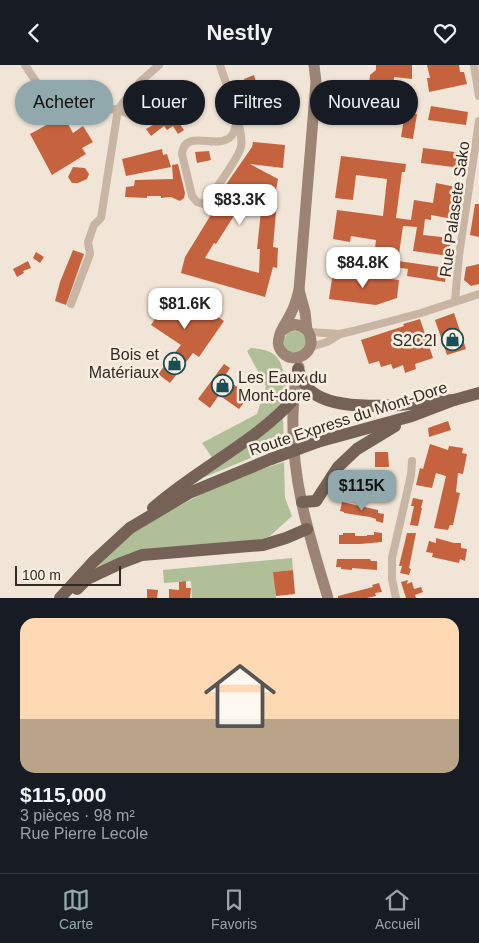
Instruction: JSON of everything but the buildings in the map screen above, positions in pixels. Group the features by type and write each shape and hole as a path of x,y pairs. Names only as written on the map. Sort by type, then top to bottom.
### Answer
{"main road":[{"path":"314,65 316,80"},
{"path":"317,80 321,65"},
{"path":"308,350 296,358 287,356 278,345 278,339 292,311 299,290 312,125"},
{"path":"299,290 311,337 308,350 298,369 295,384 294,464 307,529 328,598"},
{"path":"283,330 292,325 298,325 308,331"},
{"path":"287,356 295,384"},
{"path":"298,369 302,382 313,393 330,400 352,405 373,406 454,400"},
{"name":"Route Express du Mont-Dore","path":"60,598 93,562 130,528 189,493 317,442 412,416 479,393"},
{"path":"130,528 168,495 267,425 294,399"},
{"path":"302,503 316,501 338,467 357,449 412,416"},
{"path":"69,598 87,579 142,555 263,545 307,529"}],"street":[{"path":"25,65 56,112 118,109 123,111"},
{"path":"71,304 90,254 88,242 94,225 101,218 118,109 140,82 159,65"},
{"path":"220,65 225,80"},
{"path":"474,65 479,96"},
{"path":"237,120 241,137 241,148 208,200 203,204 197,202 192,196 182,154 183,149 186,143 192,140 217,143 226,141 233,134 237,120"},
{"name":"Rue Palasete Sako","path":"455,301 459,255 479,121"},
{"path":"308,350 340,334 421,313 479,294"},
{"path":"308,331 340,334"},
{"path":"396,598 392,579 392,558 411,475 412,461"}],"green space":[{"path":"295,331 303,334 306,342 303,350 295,353 287,350 284,342 287,334"},
{"path":"251,348 268,351 278,359 284,376 285,397 281,405 264,422 213,459 202,443 257,414 266,386 247,351"},
{"path":"283,419 284,444 205,477 205,475"},
{"path":"284,462 285,498 292,516 270,536 252,543 202,545 89,571 120,541 164,514 211,489"},
{"path":"292,558 293,570 274,572 276,598 192,598 191,581 164,583 163,570"}],"place":[{"name":"S2C2I","path":"453,340"},
{"name":"Bois et Matériaux","path":"175,363"},
{"name":"Les Eaux du Mont-dore","path":"222,386"}]}
